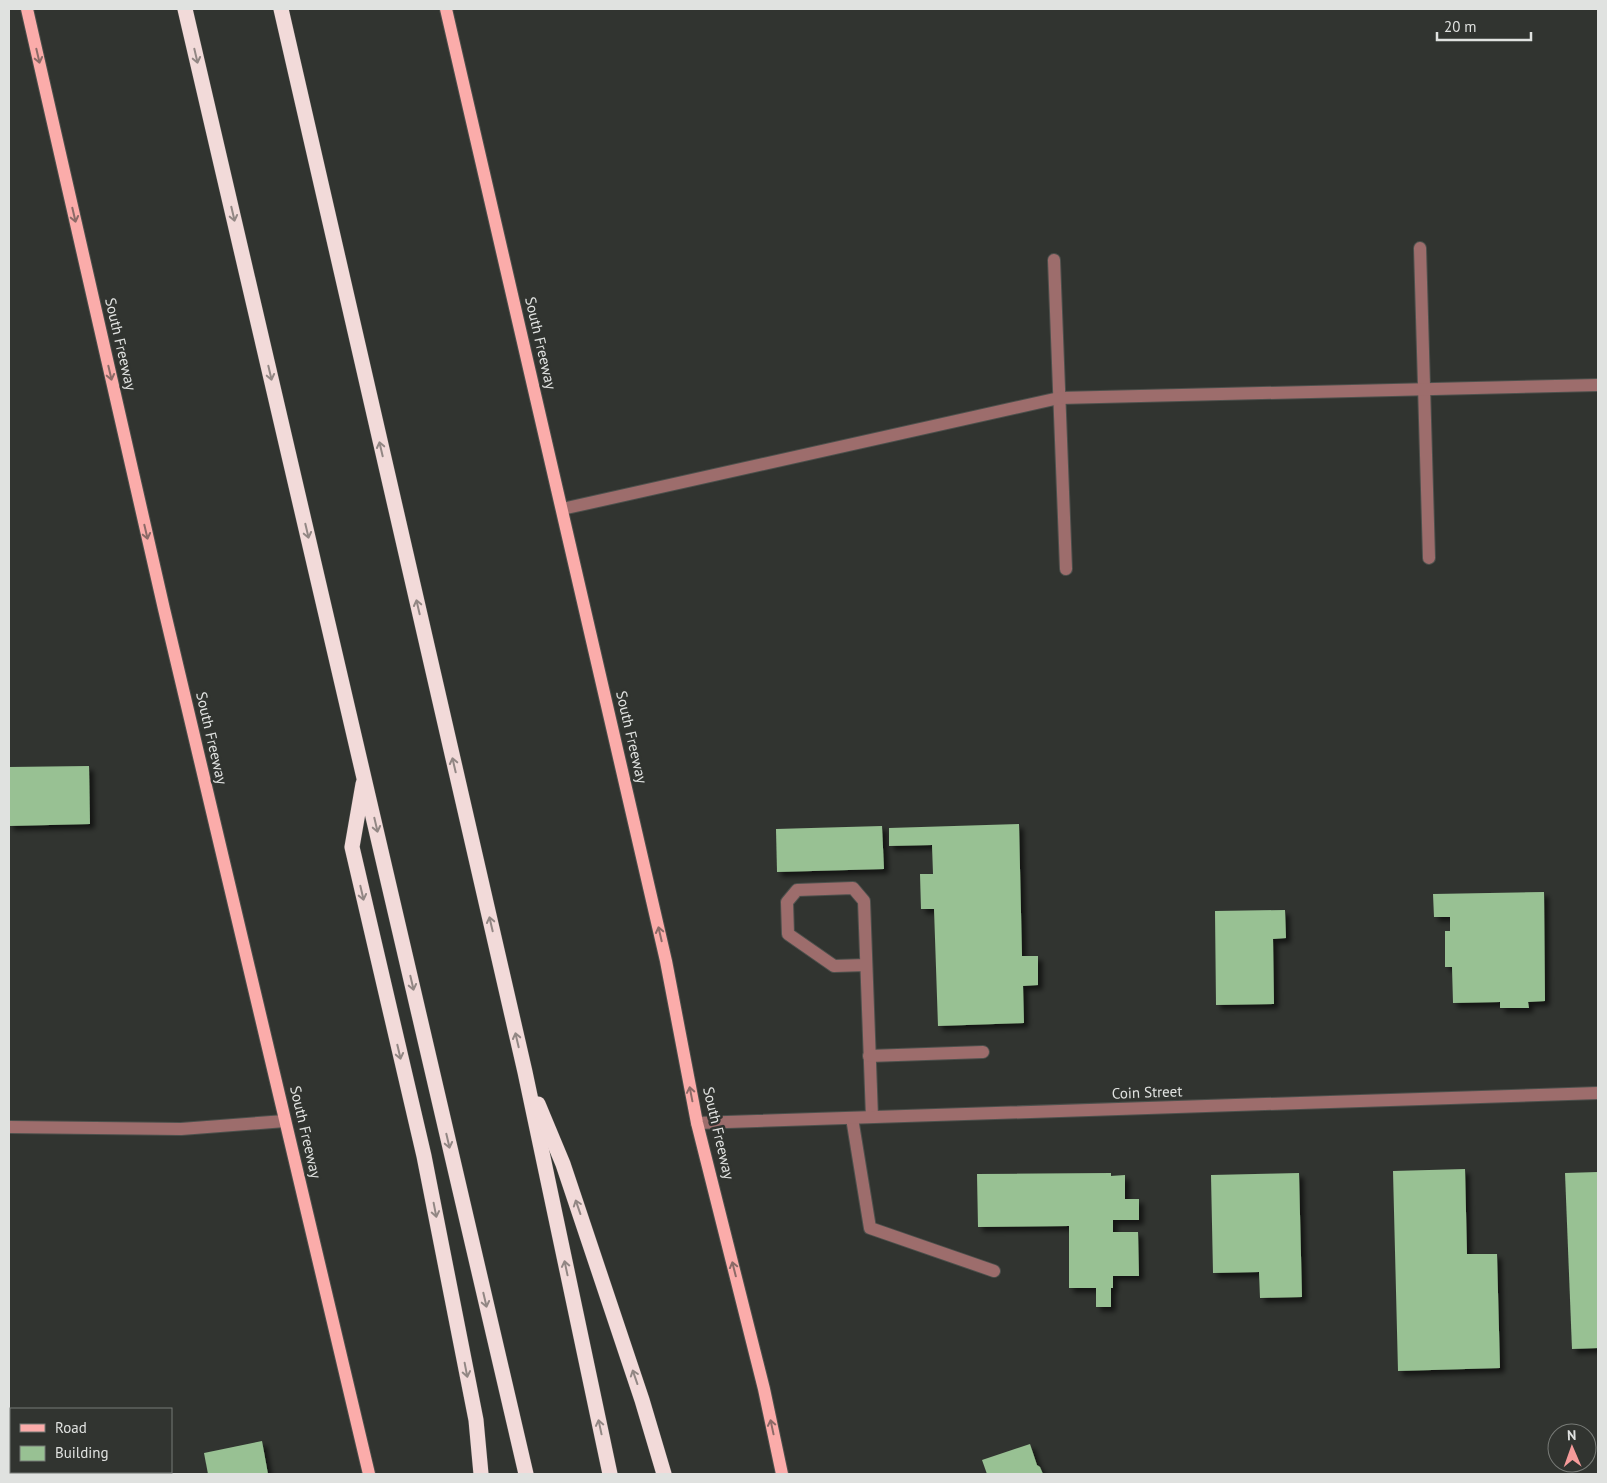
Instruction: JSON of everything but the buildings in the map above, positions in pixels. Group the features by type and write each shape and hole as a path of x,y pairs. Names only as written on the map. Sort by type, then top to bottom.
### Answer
{"highway":[{"path":"185,9 526,1474"},
{"path":"280,9 525,1072 610,1474"},
{"path":"365,777 352,848 424,1156 476,1420 481,1474"},
{"path":"525,1072 563,1164 642,1400 664,1474"}],"main road":[{"name":"South Freeway","path":"27,9 162,600 369,1474"},
{"name":"South Freeway","path":"446,9 666,961 697,1123 764,1388 782,1474"}],"street":[{"path":"1420,248 1429,558"},
{"path":"1054,260 1066,569"},
{"path":"562,509 1058,398 1598,385"},
{"path":"866,965 834,966 788,934 787,902 798,890 853,888 864,900 872,1117"},
{"path":"869,1056 983,1052"},
{"name":"Coin Street","path":"697,1123 1598,1094"},
{"path":"852,1118 870,1228 994,1271"},
{"path":"9,1127 181,1129 285,1121"}]}
